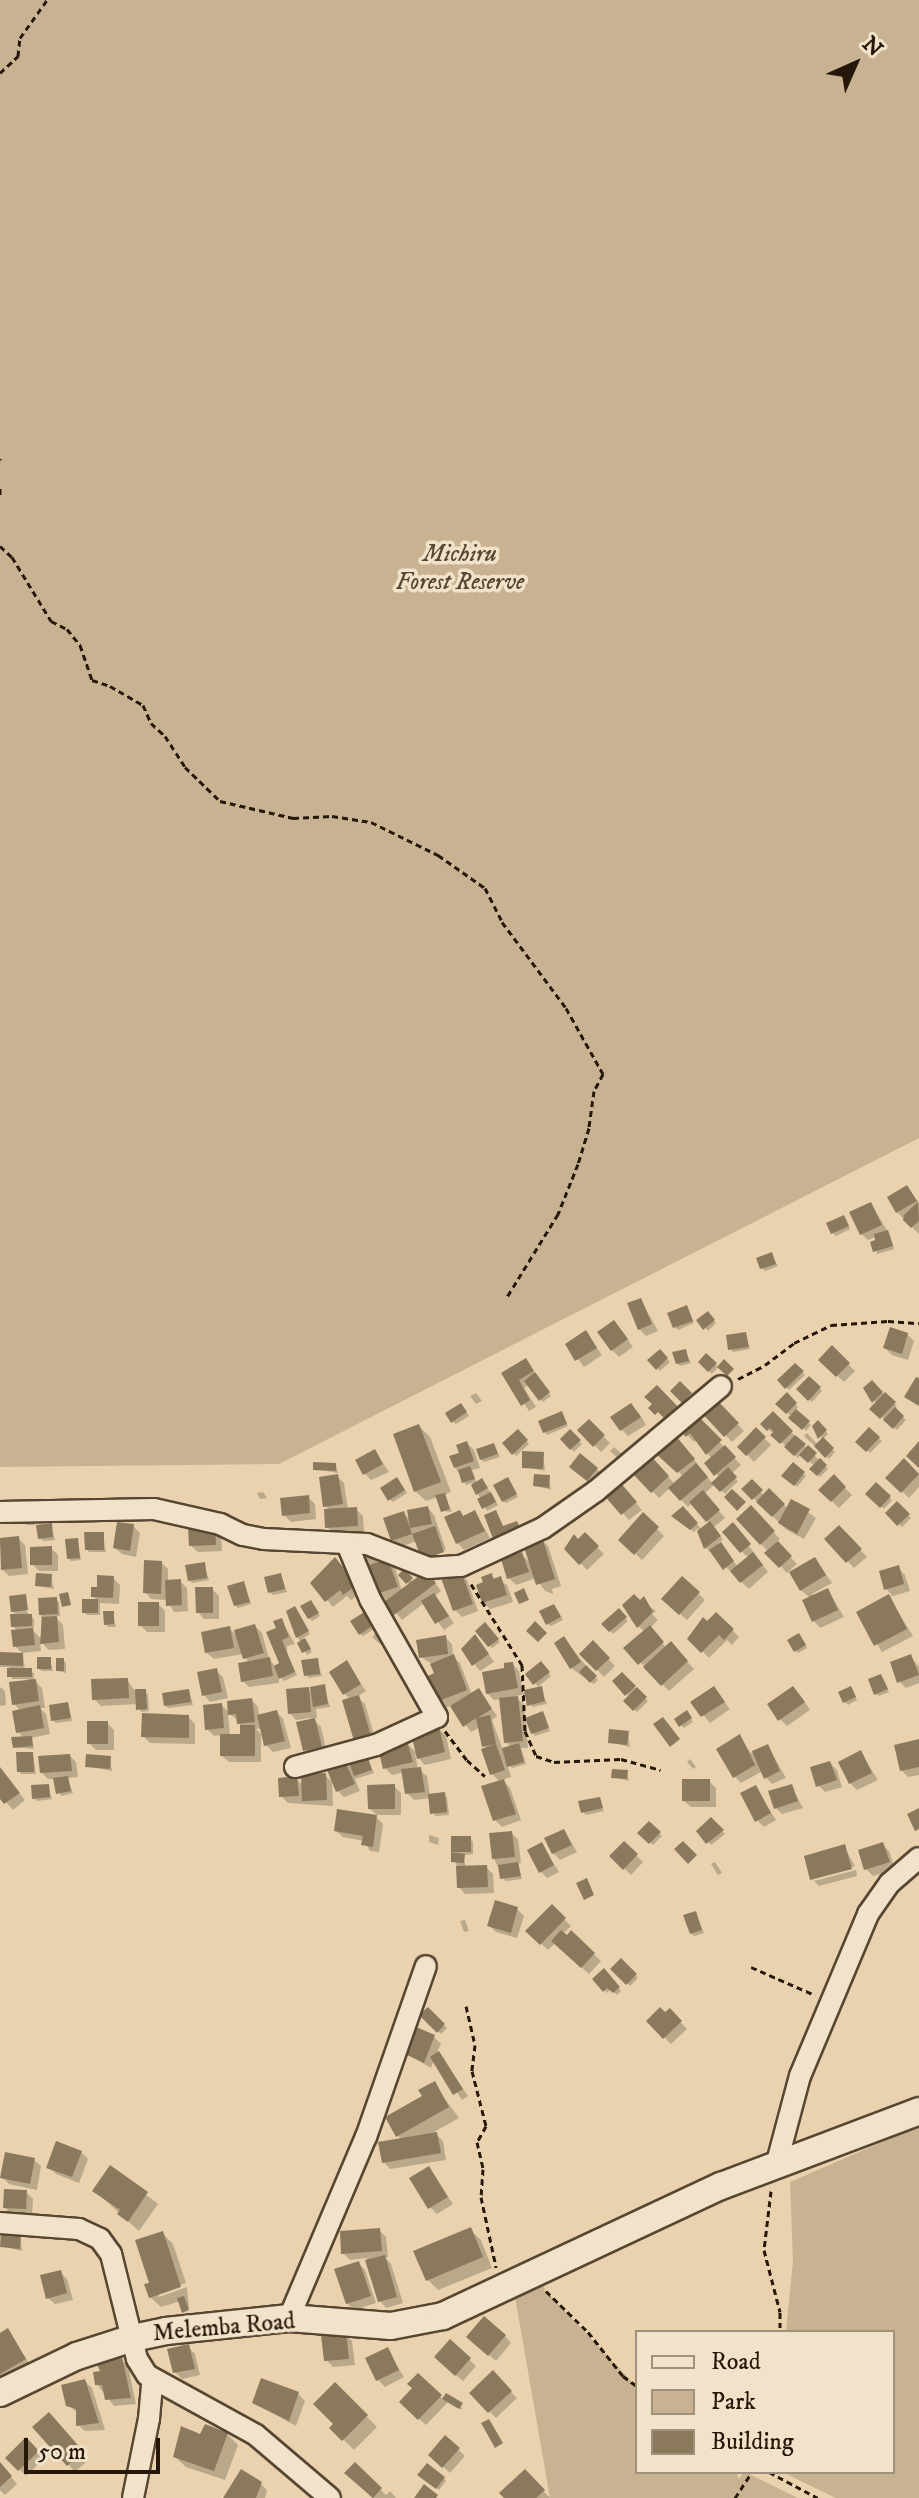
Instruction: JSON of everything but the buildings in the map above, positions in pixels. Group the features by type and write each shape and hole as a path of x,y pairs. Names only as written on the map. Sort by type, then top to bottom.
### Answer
{"street":[{"path":"0,1512 154,1509 220,1524 243,1535 264,1539 374,1546 429,1568 461,1566 543,1528 596,1491 721,1386"},
{"path":"295,1767 366,1748 437,1717 370,1599 347,1544"},
{"path":"776,2166 793,2096 829,2001 880,1895 919,1858"},
{"path":"289,2318 366,2137 426,1966"},
{"name":"Melemba Road","path":"0,2393 77,2356 133,2338 289,2318 371,2326 411,2324 443,2316 668,2210 919,2111"},
{"path":"0,2223 79,2229 100,2239 111,2254 137,2359 152,2381 256,2435 330,2498"},
{"path":"133,2498 149,2419 152,2381"}],"path":[{"path":"0,73 18,56 20,38 47,0"},
{"path":"0,488 0,497"},
{"path":"0,546 12,557 51,621 67,629 80,645 92,680 143,705 151,723 165,736 185,767 220,801 293,818 332,816 371,822 438,855 485,888 502,922 566,1008 603,1074 594,1091 589,1128 578,1164 558,1214 507,1297"},
{"path":"721,1386 831,1325 919,1323"},
{"path":"461,1566 485,1611 522,1665 525,1731 536,1756 554,1762 621,1759 661,1770"},
{"path":"442,1726 464,1756 485,1776"},
{"path":"751,1967 829,2001"},
{"path":"466,2006 475,2045 472,2071 486,2126 477,2142 483,2169 481,2197 501,2291"},
{"path":"776,2166 764,2238 780,2312 780,2330"},
{"path":"539,2273 555,2303 579,2323 618,2370 635,2384"},
{"path":"735,2498 751,2474"},
{"path":"773,2474 818,2498"}],"green space":[{"name":"Michiru Forest Reserve","path":"0,0 919,0 919,1138 279,1464 0,1467"},
{"path":"919,2126 919,2498 836,2498 786,2474 895,2474 895,2330 786,2330 793,2261 790,2182"},
{"path":"539,2273 545,2290 635,2385 635,2474 737,2474 738,2479 743,2474 749,2474 798,2498 550,2498 513,2285"}]}
